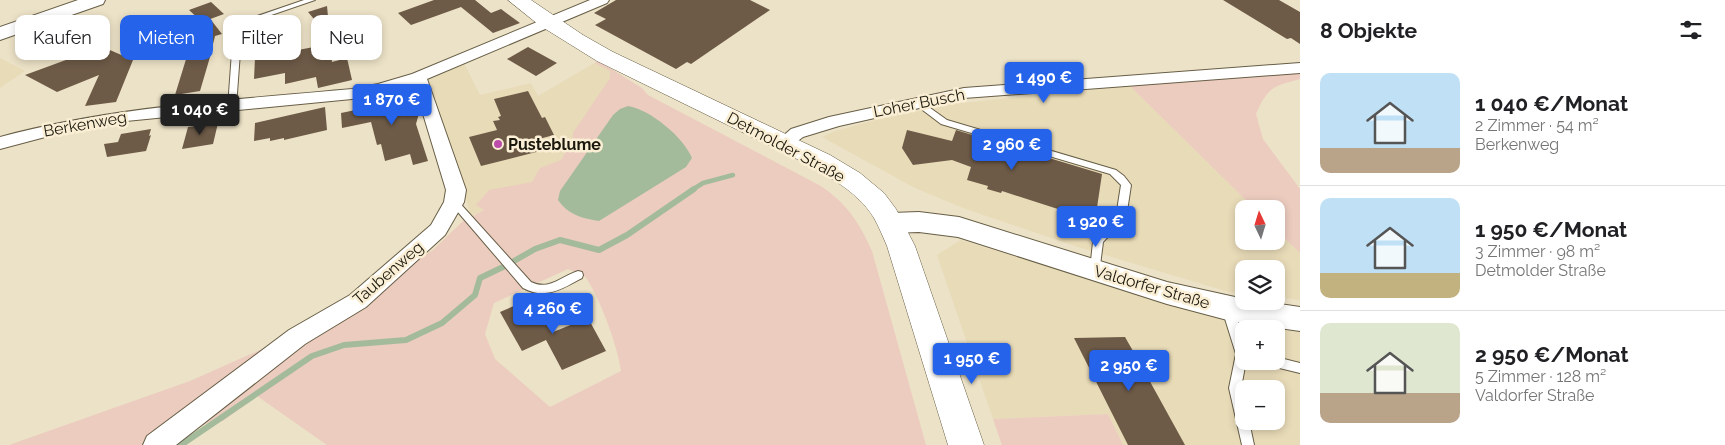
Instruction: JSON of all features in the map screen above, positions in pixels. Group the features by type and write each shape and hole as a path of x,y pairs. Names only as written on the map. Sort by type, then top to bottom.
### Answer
{"main road":[{"name":"Detmolder Straße","path":"518,0 548,24 605,58 784,143 838,171 875,200 890,223 901,246 966,445"}],"street":[{"path":"0,34 96,0"},
{"name":"Berkenweg","path":"0,143 48,130 126,116 232,107 381,89 418,77 602,0"},
{"name":"Loher Busch","path":"784,143 797,133 835,121 964,93 1300,68"},
{"path":"418,77 436,123 456,190 454,202"},
{"name":"Taubenweg","path":"156,445 298,337 358,301 438,230 454,202"},
{"name":"Valdorfer Straße","path":"890,223 919,222 959,227 1167,293 1228,308 1300,319"}],"lane":[{"path":"232,107 238,24 311,0"},
{"path":"919,102 944,122 1113,172 1121,178 1126,185 1121,218 1099,240"},
{"path":"454,202 533,290 544,291 578,275"},
{"path":"1093,226 1098,233 1099,240 1096,270"},
{"path":"1228,308 1235,329"},
{"path":"1285,364 1300,368"},
{"path":"1239,370 1235,388 1248,445"}],"shaded area":[{"path":"0,58 25,71 0,88"},
{"path":"598,61 623,76 543,188 515,194 471,216 447,134 427,83 430,77 464,63 480,95 531,83 538,96"},
{"path":"598,61 642,88 648,95 819,185 837,198 851,213 872,251 926,445 327,445 257,396 223,421 205,424 162,445 9,445 190,381 287,338 433,250 463,221 484,210 476,205 489,190 532,182 540,168 561,160 573,139 573,133 610,78 610,71 595,63","holes":["568,269 586,278 597,298 612,336 621,371 550,407 495,359 485,334 494,303"]},
{"path":"1300,73 1300,79 1272,89 1256,114 1263,139 1300,189 1300,253 1285,239 1285,200 1246,200 1130,86"},
{"path":"1130,86 1246,200 1235,200 1235,250 1285,250 1285,239 1300,253 1300,300 1285,298 1285,260 1235,260 1235,292 1229,292 1078,247 963,208 915,188 822,137 835,131 876,120 952,104"},
{"path":"628,106 646,113 674,133 692,158 686,167 599,221 576,215 566,209 558,200 560,191 613,115 620,109"},
{"path":"961,240 1235,323 1235,370 1285,370 1285,330 1300,332 1300,445 1123,445 1108,414 993,419 937,255"},
{"path":"1108,414 1123,445 1002,445 993,419"}],"building":[{"path":"434,0 475,0 491,13 501,9 520,23 493,33 461,7 411,25 398,13"},
{"path":"616,0 750,0 770,10 691,64 687,62 676,69 595,25 606,19 594,13"},
{"path":"1223,0 1279,0 1300,12 1300,44 1291,38 1287,39"},
{"path":"211,2 224,14 213,18 213,15 194,15 189,10"},
{"path":"327,6 328,15 311,16 308,12"},
{"path":"213,23 222,34 215,36 213,44"},
{"path":"528,47 557,63 536,76 507,59"},
{"path":"311,48 311,60 332,60 332,62 347,60 352,80 318,88 316,77 285,84 285,73 254,79 255,60 301,60 301,49"},
{"path":"110,50 120,54 120,60 133,60 116,102 85,106 99,75 57,92 25,75 66,60 110,60"},
{"path":"186,60 209,60 200,91 175,95"},
{"path":"412,91 415,110 420,110 416,124 428,161 413,165 410,154 385,161 381,144 377,145 371,122 342,128 341,113 375,106 374,97"},
{"path":"528,91 542,118 545,117 554,135 535,140 540,151 481,166 469,137 497,130 493,121 500,120 498,117 501,116 494,99"},
{"path":"325,107 327,130 284,140 284,138 270,141 270,138 254,141 255,123"},
{"path":"218,123 213,144 182,149 188,127"},
{"path":"151,129 146,151 107,157 104,144 118,142 121,134"},
{"path":"907,130 952,141 956,130 1102,174 1095,221 1002,191 1001,193 987,189 988,186 967,180 971,167 952,160 913,165 902,148"},
{"path":"532,298 553,332 588,318 606,351 562,370 546,340 522,351 500,312"},
{"path":"1125,337 1185,445 1128,445 1074,338"}],"waterway":[{"path":"692,190 703,183 733,175"},
{"path":"514,261 535,249 560,240 599,250 627,235 694,189"},
{"path":"181,445 312,356 344,345 406,340 442,323 475,295 480,278 503,267"}],"place":[{"name":"Pusteblume","path":"498,144"}]}
